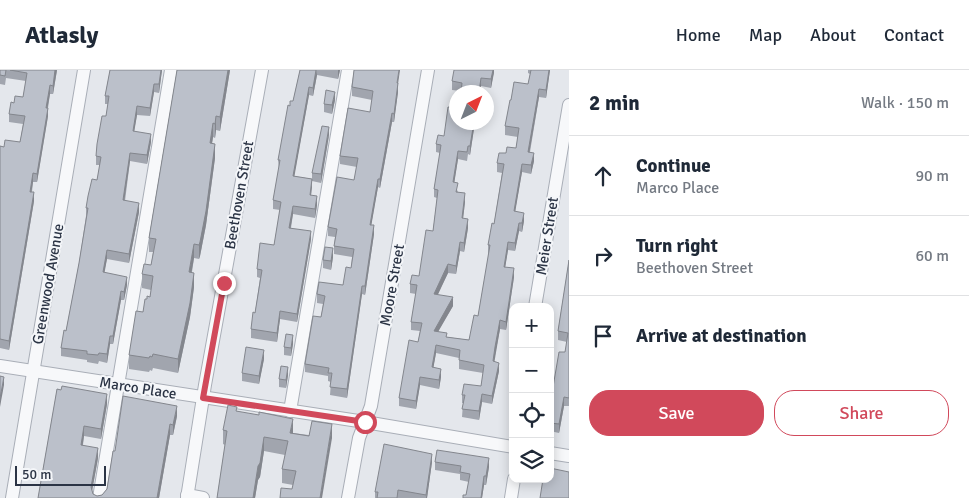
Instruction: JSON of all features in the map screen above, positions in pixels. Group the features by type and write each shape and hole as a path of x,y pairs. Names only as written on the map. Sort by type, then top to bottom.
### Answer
{"street":[{"name":"Greenwood Avenue","path":"12,498 84,70"},
{"path":"99,498 171,70"},
{"name":"Beethoven Street","path":"187,497 262,70"},
{"path":"290,411 348,70"},
{"name":"Moore Street","path":"348,498 359,438 373,396 428,70"},
{"name":"Meier Street","path":"536,303 569,105"},
{"name":"Marco Place","path":"0,366 365,422 509,446"},
{"path":"554,454 569,456"},
{"path":"511,498 513,483"},
{"path":"187,497 203,498"}],"building":[{"path":"0,70 6,70 5,76 0,75"},
{"path":"10,70 55,70 53,86 50,85 46,108 48,108 37,174 33,173 30,192 34,192 9,341 0,339 0,146 4,147 5,140 20,142 25,116 9,114 11,102 14,103 15,96 23,97 27,73"},
{"path":"110,70 161,70 159,84 154,84 150,108 137,106 133,131 151,134 147,155 130,153 123,200 139,203 129,254 107,250 103,272 127,277 124,292 121,291 113,336 110,336 107,354 99,353 98,355 87,354 87,351 61,348 79,263 88,208 86,208 88,196 92,179 97,180 101,157 96,156 97,144 102,116 106,116 109,96 105,96"},
{"path":"177,70 228,70 220,117 216,116 215,124 213,123 210,143 215,144 206,211 199,245 194,244 189,272 194,273 190,303 178,359 153,354 149,358 129,355 136,311 143,312 145,299 147,299 147,296 150,297 153,276 142,274 144,264 151,265 156,239 149,238"},
{"path":"300,70 316,70 313,88 309,87 293,176 312,179 310,195 317,196 315,209 293,206 289,228 311,231 297,314 280,311 277,333 251,329 262,270 257,269 260,243 274,245 281,202 273,200 280,160 278,160 288,105 290,106 290,101 293,101"},
{"path":"354,70 399,70 394,114 392,113 370,225 374,225 365,286 362,286 347,389 330,387 332,373 328,373 329,368 305,364 313,316 321,317 325,296 317,294 319,282 343,285 346,267 351,268 354,249 334,246 337,229 328,227 337,177 354,180 358,158 340,156 348,108 370,112 373,91 352,87"},
{"path":"454,70 493,70 491,79 481,78 480,85 462,85 462,83 452,81"},
{"path":"531,70 549,70 546,90 539,89 528,152 534,153 531,165 522,164 514,211 524,213 522,223 519,223 515,243 508,242 504,267 514,268 506,322 500,320 495,347 493,361 499,363 492,396 482,394 479,411 462,409 465,395 462,395 464,384 481,386 484,365 459,360 460,350 436,345 432,367 441,369 439,380 420,377 416,401 399,398 409,340 418,342 422,323 411,322 417,285 410,284 412,275 419,276 426,230 433,231 438,190 434,189 441,145 436,144 438,135 444,136 448,107 449,130 473,130 467,152 458,151 453,182 458,183 456,192 465,193 462,218 468,219 464,243 460,242 456,266 448,264 434,294 453,297 434,331 447,333 446,337 469,340 474,315 478,316 490,245 488,245 492,223 494,224 504,164 497,163 499,153 506,153 507,147 516,148 519,128 505,126 514,82 528,84"},
{"path":"326,90 335,92 332,105 324,104"},
{"path":"322,126 329,127 321,174 312,173"},
{"path":"325,247 333,248 331,261 323,260"},
{"path":"569,260 569,398 564,397 559,424 554,423 554,381 559,352 565,352 568,333 558,331"},
{"path":"286,334 293,335 291,348 284,347"},
{"path":"246,347 264,350 259,376 242,373"},
{"path":"281,366 288,367 286,380 279,379"},
{"path":"0,376 4,377 0,398"},
{"path":"62,386 107,394 101,429 84,426 81,445 98,448 91,487 93,494 97,496 102,495 107,489 123,396 177,406 173,425 170,424 157,498 38,498 57,389 61,390"},
{"path":"228,405 237,407 236,411 259,415 259,412 293,419 290,433 309,436 312,421 332,424 320,498 280,498 281,488 292,489 296,471 282,469 288,441 264,437 253,498 217,498 227,431 223,430"},
{"path":"384,444 432,454 426,495 398,490 397,498 377,498 378,492 375,492"},
{"path":"437,450 489,458 481,498 463,498 463,495 466,495 470,474 460,472 461,466 435,462"},
{"path":"554,469 569,472 569,498 540,498 542,483 554,483"}],"route":[{"path":"224,283 203,398 365,422"}]}
